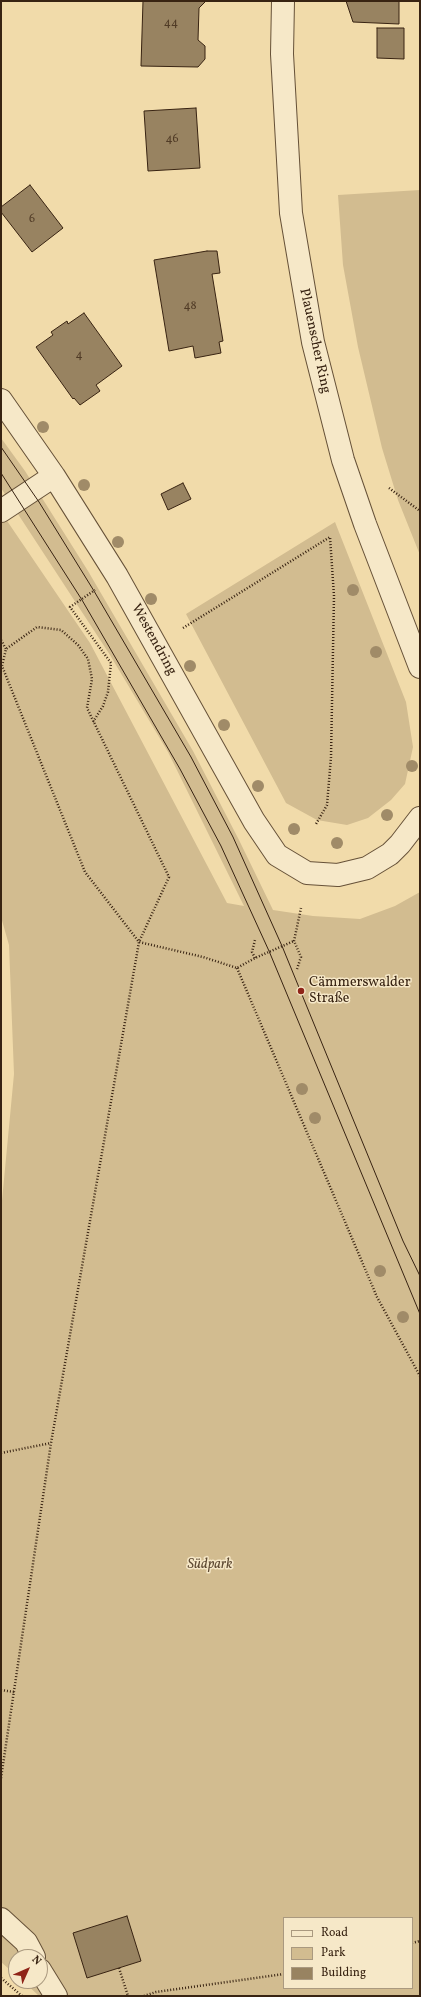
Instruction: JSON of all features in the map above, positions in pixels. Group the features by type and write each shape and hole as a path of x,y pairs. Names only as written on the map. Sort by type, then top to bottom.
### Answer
{"street":[{"name":"Plauenscher Ring","path":"283,1 282,54 291,213 313,342 343,460 365,524 420,667"},
{"name":"Westendring","path":"1,400 54,476 117,576 254,821 277,855 308,873 338,875 367,868 390,854 400,844 420,818"},
{"path":"1,512 54,476"},
{"path":"1,1919 26,1942 30,1949"},
{"path":"48,1983 56,1996"}],"path":[{"path":"389,488 420,511"},
{"path":"183,628 330,537 334,596 331,757 327,805 316,824"},
{"path":"93,722 103,706 108,692 111,663 70,607 117,576"},
{"path":"1,1778 51,1443 139,942 169,877 87,708 92,679 88,659 78,645 62,630 38,627 6,648 2,666 85,872 139,942 203,957 237,968 294,940"},
{"path":"1,640 6,648"},
{"path":"297,969 301,957 294,940 301,908"},
{"path":"255,940 252,952 255,958"},
{"path":"237,968 377,1297 420,1376"},
{"path":"1,1453 51,1443"},
{"path":"1,1690 14,1692"},
{"path":"119,1968 128,1996"},
{"path":"144,1996 156,1992 283,1974"},
{"path":"1,1978 22,1996"}],"green space":[{"path":"420,190 420,555 398,500 382,448 358,347 343,265 338,195"},
{"name":"Südpark","path":"1,438 25,471 88,571 193,751 273,910 313,916 360,919 395,906 420,892 420,1996 39,1996 32,1989 48,1989 48,1949 8,1949 8,1968 1,1962 1,1211 14,1074 9,945 1,917 1,512 90,643 227,903 244,906 168,752 110,655 1,488"},
{"path":"335,522 406,702 413,747 405,784 391,800 368,818 347,825 317,820 286,803 186,614"}],"building":[{"path":"143,1 206,1 199,8 198,40 205,46 205,59 198,67 141,66"},
{"path":"346,1 399,1 399,24 353,22"},
{"path":"377,28 404,28 404,59 377,58"},
{"path":"196,108 200,168 148,171 144,111"},
{"path":"30,185 63,228 32,252 1,212 1,207"},
{"path":"207,251 217,251 220,273 212,274 223,341 219,342 221,353 195,358 193,346 169,351 154,260"},
{"path":"84,313 122,366 96,385 100,391 80,405 74,398 73,399 36,347 53,335 51,332 67,321 68,324"},
{"path":"183,483 191,499 168,510 161,494"},
{"path":"127,1916 141,1961 87,1978 73,1933"}],"tram line":[{"path":"1,447 39,502 94,591 191,757 233,837 282,946 403,1241 420,1276"},
{"path":"1,473 82,600 180,769 221,846 269,951 420,1314"}],"place":[{"name":"Cämmerswalder Straße","path":"301,991"}]}
